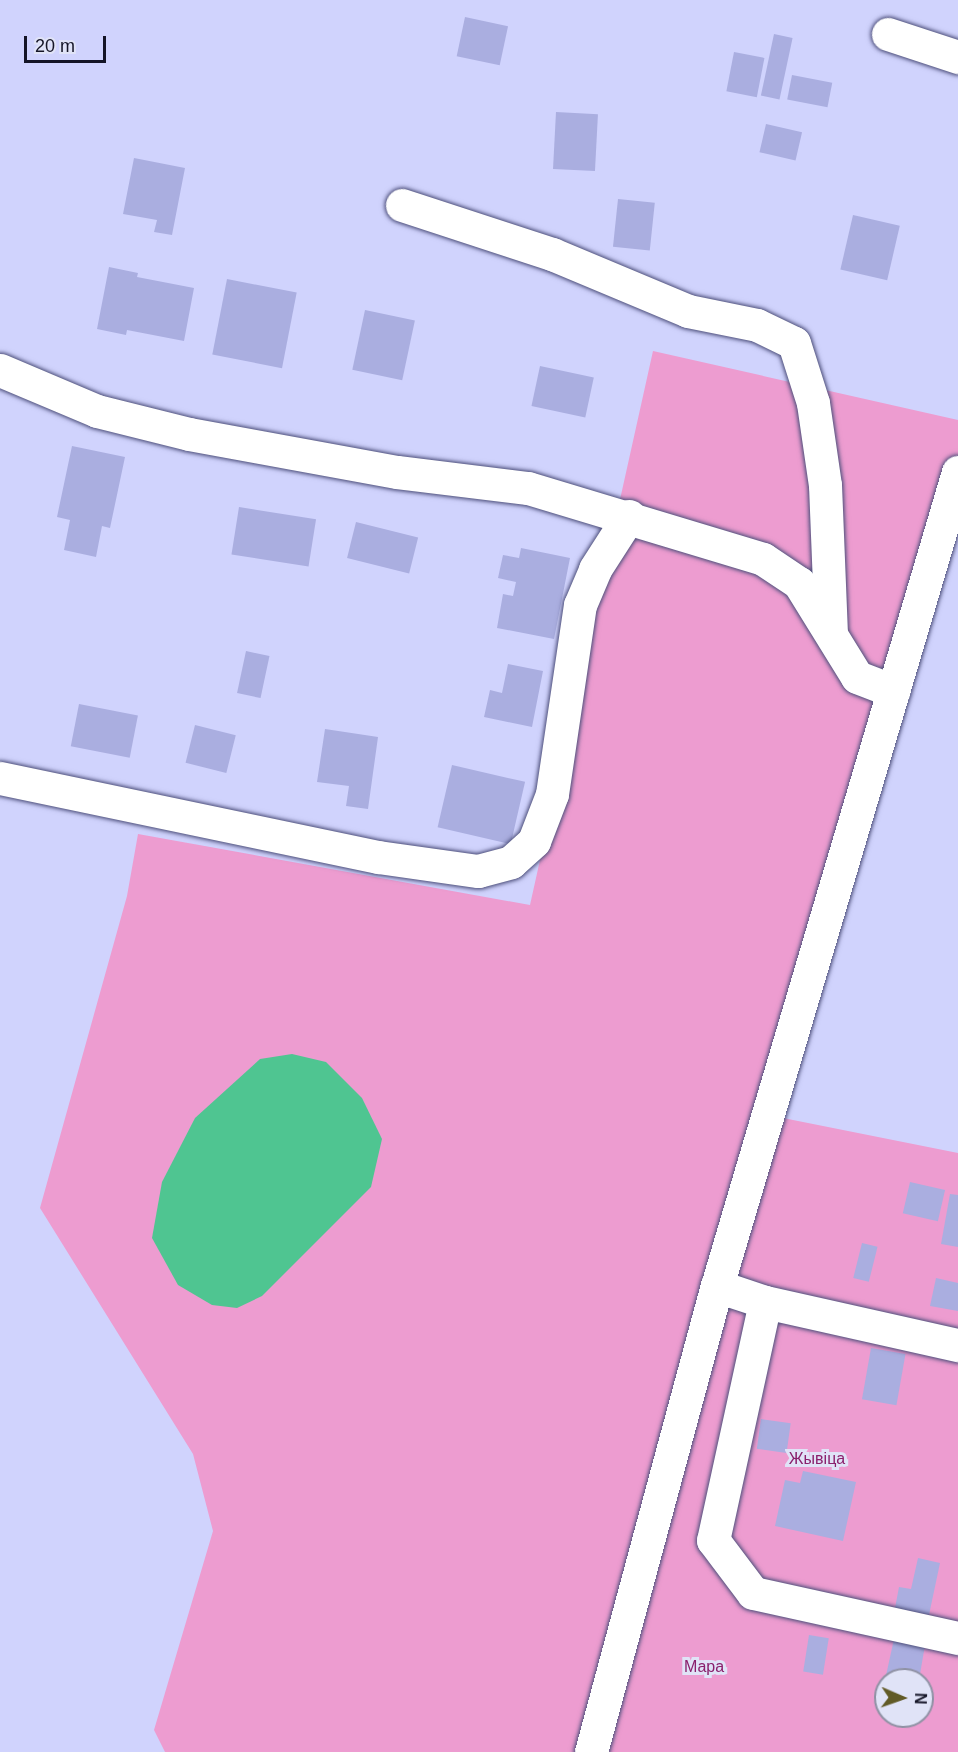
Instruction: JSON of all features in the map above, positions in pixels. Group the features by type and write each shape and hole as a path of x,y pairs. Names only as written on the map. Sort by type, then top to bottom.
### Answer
{"street":[{"path":"888,34 958,57"},
{"path":"402,205 552,254 688,311 758,324 794,343 813,403 825,485 831,637"},
{"path":"0,370 97,411 189,434 397,472 528,488 629,516 763,559 799,583 857,677 893,691"},
{"path":"591,1752 717,1286 958,472"},
{"path":"0,778 378,857 478,871 511,862 534,842 552,794 580,605 595,569 629,516"},
{"path":"717,1286 765,1302 958,1345"},
{"path":"765,1302 713,1540 753,1593 958,1638"}],"green space":[{"path":"653,351 958,420 958,472 768,1115 958,1153 958,1752 165,1752 154,1730 213,1531 193,1454 40,1208 127,896 138,834 530,905"}],"shaded area":[{"path":"292,1054 326,1062 362,1098 382,1139 371,1187 262,1296 237,1308 212,1305 178,1285 152,1238 162,1182 195,1118 260,1059"}],"building":[{"path":"465,17 508,26 500,65 457,56"},
{"path":"774,34 793,38 779,100 761,96"},
{"path":"734,52 764,58 757,97 726,91"},
{"path":"792,75 832,83 827,107 787,100"},
{"path":"556,112 598,114 595,171 553,169"},
{"path":"766,124 802,132 796,161 759,152"},
{"path":"134,158 185,168 172,235 154,232 157,220 123,214"},
{"path":"618,199 655,203 650,251 613,247"},
{"path":"853,215 900,226 887,280 840,270"},
{"path":"109,267 138,273 137,277 194,288 184,341 127,330 126,335 97,329"},
{"path":"227,279 297,293 282,368 212,355"},
{"path":"365,310 415,321 402,380 352,370"},
{"path":"540,366 594,377 585,418 531,406"},
{"path":"72,446 125,457 110,528 102,526 96,557 64,550 70,520 57,517"},
{"path":"239,507 316,519 309,567 231,554"},
{"path":"356,522 418,537 409,573 347,558"},
{"path":"521,548 570,558 554,639 497,628 503,594 513,596 516,582 498,578 503,555 519,558"},
{"path":"246,651 269,656 261,698 237,693"},
{"path":"508,664 543,671 532,727 484,717 490,690 502,693"},
{"path":"79,704 138,715 130,758 71,746"},
{"path":"195,725 236,735 226,773 186,763"},
{"path":"325,729 378,737 368,809 346,806 349,786 317,782"},
{"path":"452,765 525,782 511,844 438,827"},
{"path":"910,1182 945,1190 938,1221 903,1213"},
{"path":"950,1194 958,1195 958,1247 941,1244"},
{"path":"862,1243 878,1247 869,1282 853,1278"},
{"path":"936,1278 958,1283 958,1311 930,1306"},
{"path":"871,1348 905,1354 896,1405 862,1399"},
{"path":"761,1419 791,1423 787,1453 757,1449"},
{"path":"803,1471 856,1482 843,1541 775,1526 785,1480 800,1483"},
{"path":"918,1558 940,1563 929,1615 895,1608 899,1587 911,1589"},
{"path":"809,1635 829,1638 823,1675 803,1672"},
{"path":"894,1639 925,1645 921,1668 888,1668"}],"park label":[{"name":"Жывіца","path":"817,1459"},
{"name":"Мара","path":"704,1667"}]}
